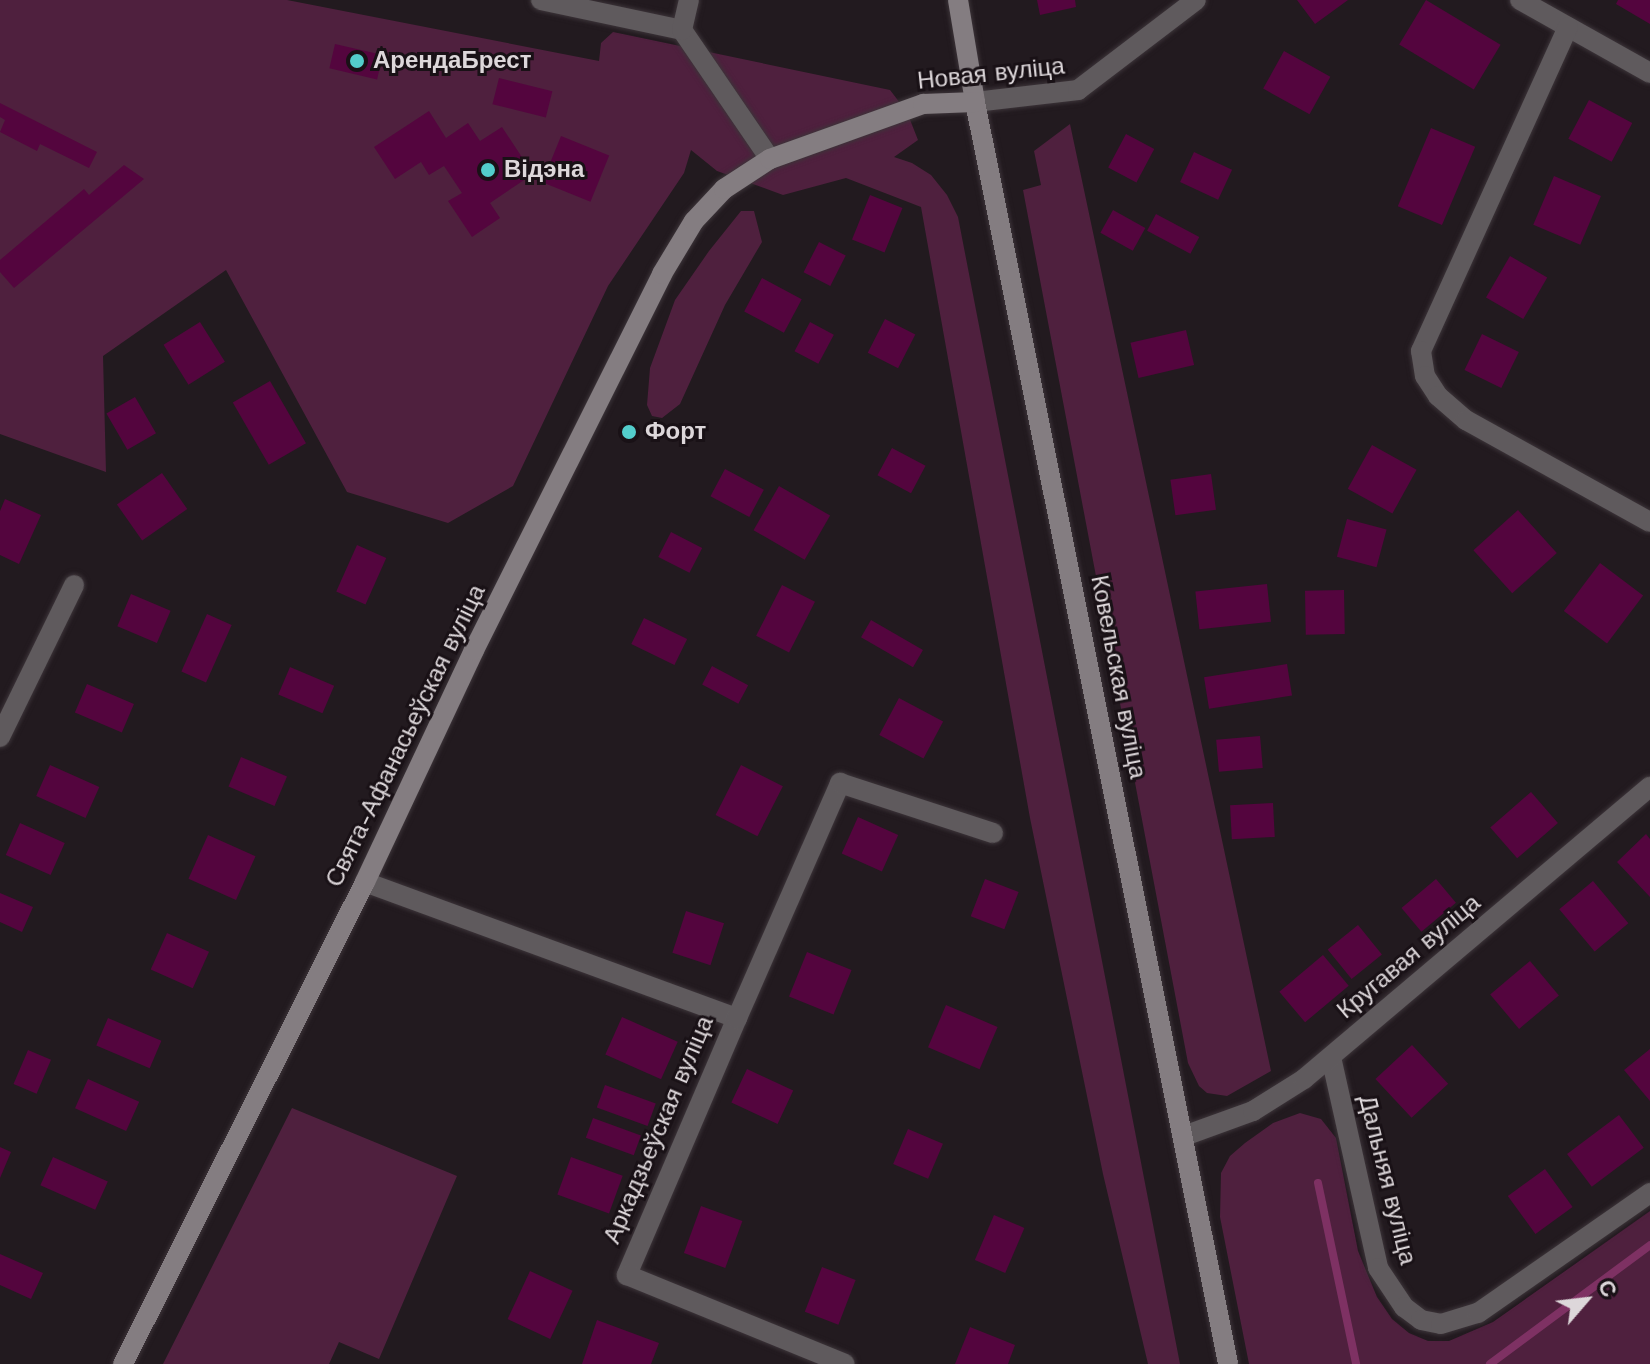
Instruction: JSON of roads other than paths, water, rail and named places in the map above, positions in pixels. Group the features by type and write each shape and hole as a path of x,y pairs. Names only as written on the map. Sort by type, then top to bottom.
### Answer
{"street":[{"path":"541,0 682,30 770,159"},
{"path":"682,30 689,0"},
{"name":"Ковельская вуліца","path":"958,0 975,102 1228,1364"},
{"name":"Новая вуліца","path":"770,159 923,104 975,102 1078,90 1196,0"},
{"path":"1520,0 1650,73"},
{"path":"1568,27 1421,351 1425,376 1438,396 1466,420 1650,522"},
{"name":"Свята-Афанасьеўская вуліца","path":"123,1364 365,882 474,650 662,274 704,210 724,189 770,159"},
{"path":"0,737 74,585"},
{"path":"737,1018 840,783 993,833"},
{"name":"Кругавая вуліца","path":"1184,1136 1253,1111 1331,1057 1650,787"},
{"name":"Аркадзьеўская вуліца","path":"365,882 737,1018 627,1275 845,1364"},
{"name":"Дальняя вуліца","path":"1331,1057 1378,1268 1404,1307 1421,1320 1441,1324 1478,1313 1650,1193"}],"waterway":[{"path":"1318,1183 1356,1364"},
{"path":"1490,1364 1650,1245"}],"place":[{"name":"АрендаБрест","path":"357,61"},
{"name":"Відэна","path":"488,170"},
{"name":"Форт","path":"629,432"}]}
